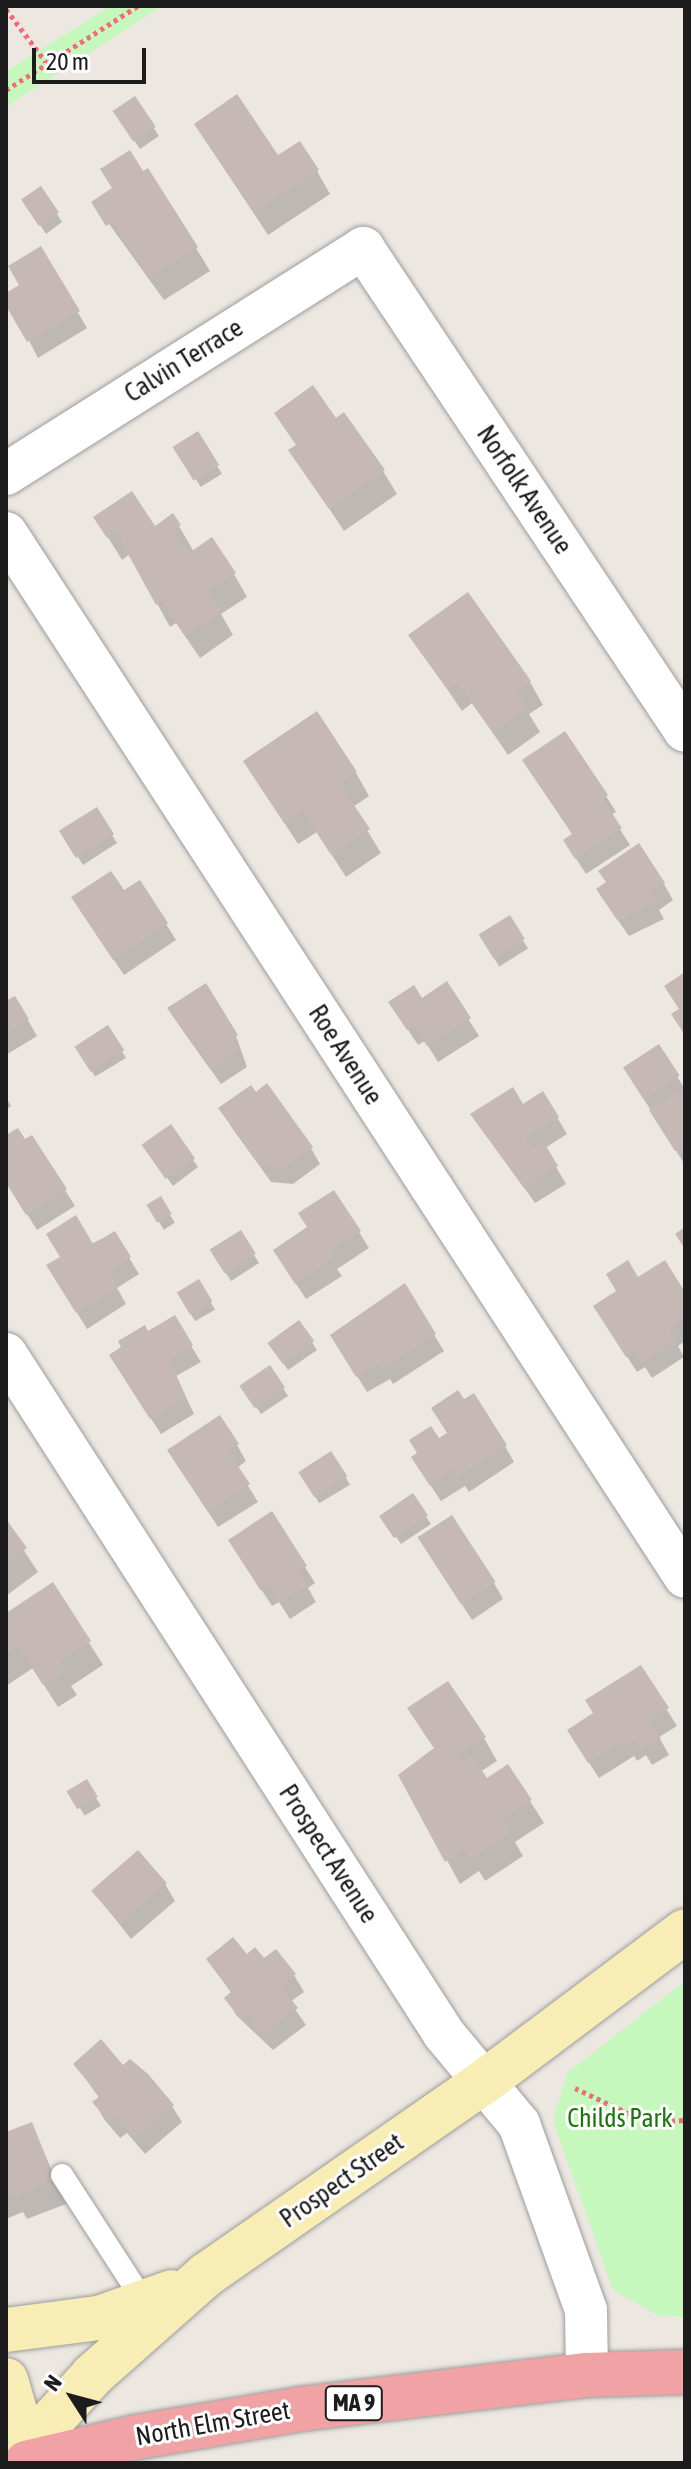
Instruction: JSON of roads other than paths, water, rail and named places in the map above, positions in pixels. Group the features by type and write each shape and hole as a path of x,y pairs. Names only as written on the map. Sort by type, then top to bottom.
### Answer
{"highway":[{"name":"North Elm Street","path":"29,2463 137,2437 301,2409 587,2375 685,2372"}],"main road":[{"name":"Prospect Street","path":"29,2463 54,2418 93,2375 206,2275 484,2082 685,1931"},
{"path":"6,2330 67,2324 146,2305 206,2275"},
{"path":"6,2380 29,2463"}],"street":[{"name":"Calvin Terrace","path":"6,474 363,248"},
{"name":"Norfolk Avenue","path":"363,248 685,731"},
{"name":"Roe Avenue","path":"6,533 685,1577"},
{"name":"Prospect Avenue","path":"6,1354 444,2034 519,2124 586,2310 587,2375"}],"lane":[{"path":"62,2175 146,2305"}],"park label":[{"name":"Childs Park","path":"620,2119"}]}
